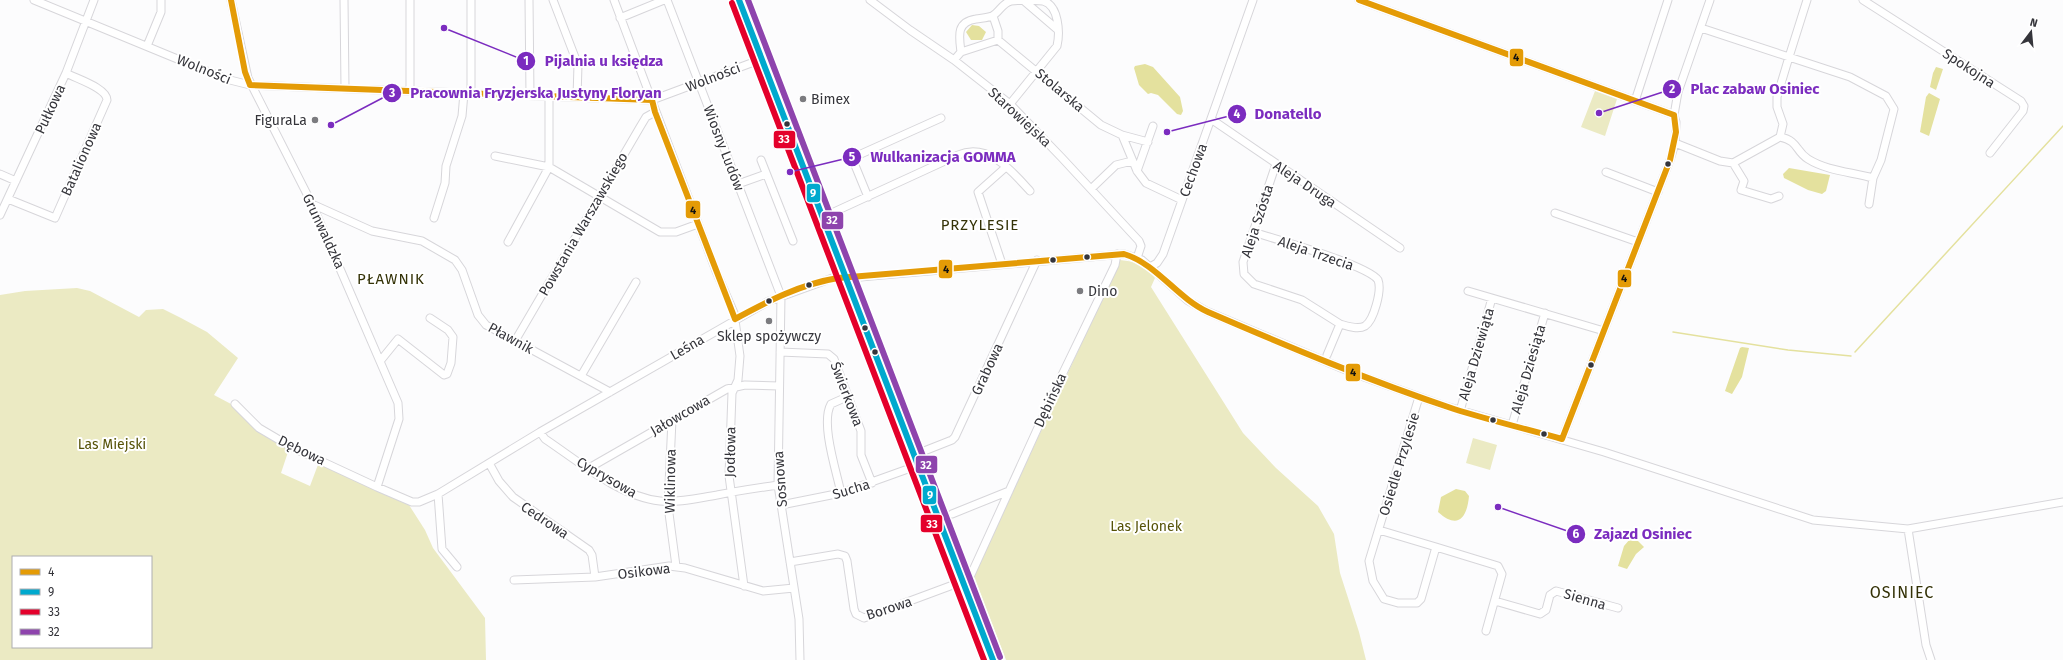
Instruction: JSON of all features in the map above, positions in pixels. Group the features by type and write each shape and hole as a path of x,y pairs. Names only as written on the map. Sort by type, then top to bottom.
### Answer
{"street":[{"name":"Wolności","path":"34,0 226,79 250,85 652,100 762,59"},
{"name":"Pułkowa","path":"0,216 66,73 94,0"},
{"path":"148,46 161,12 161,0"},
{"name":"Grunwaldzka","path":"231,0 245,72 250,85 312,204 381,360 398,403 400,411 399,419 377,487"},
{"path":"344,0 345,88"},
{"path":"410,0 410,90"},
{"path":"434,218 445,183 446,166 468,93 471,0"},
{"path":"529,0 530,95"},
{"path":"553,0 578,65 577,97"},
{"name":"Jodłowa","path":"614,0 652,100 655,112 735,320 740,356 738,380 734,386 729,476 744,586"},
{"path":"620,18 665,0"},
{"name":"Wiosny Ludów","path":"665,0 699,83 781,296"},
{"path":"739,0 919,465 991,658"},
{"name":"Starowiejska","path":"870,0 954,60 1010,104 1138,241 1141,246 1137,258"},
{"path":"961,52 959,34 962,25 972,19 993,16 1007,2 1023,0 1042,1 1048,4 1056,16 1058,30 1057,46 1010,104"},
{"path":"1023,0 1058,30"},
{"name":"Cechowa","path":"1150,267 1157,263 1163,254 1253,0"},
{"path":"1359,0 1674,115"},
{"path":"1635,101 1668,0"},
{"path":"1562,439 1658,192 1675,143 1676,122 1674,115 1680,88 1710,0"},
{"path":"1780,137 1783,124 1777,107 1777,97 1807,0"},
{"name":"Spokojna","path":"1863,0 2021,101 2024,106 2023,111 1990,153"},
{"path":"954,60 961,52 998,40 998,30 993,16"},
{"path":"1701,28 1850,76 1886,96 1894,109 1881,160 1873,178 1869,204"},
{"name":"Stolarska","path":"998,40 1038,71 1101,126 1122,135 1148,142"},
{"name":"Batalionowa","path":"8,199 55,218 107,100 107,96 103,91 66,73"},
{"path":"508,242 549,167 549,96"},
{"name":"Powstania Warszawskiego","path":"515,341 646,117 655,112"},
{"path":"868,197 852,158 941,118"},
{"name":"Aleja Druga","path":"1212,119 1400,248"},
{"path":"1137,171 1153,126"},
{"path":"1122,135 1137,171 1151,187 1182,200"},
{"path":"1675,143 1720,161 1733,163 1780,137 1791,140 1807,158 1820,165 1873,178"},
{"path":"823,217 969,151 984,153 1006,167 1030,191"},
{"path":"495,156 549,167 660,232 676,232 698,224"},
{"path":"761,160 793,241"},
{"path":"1090,188 1116,165 1132,161"},
{"path":"1733,163 1744,181 1741,190 1771,199 1779,196"},
{"name":"Aleja Szósta","path":"1276,164 1242,266 1245,278 1254,284 1306,302 1340,324"},
{"path":"1002,264 1000,252 978,192 1006,167"},
{"path":"1606,172 1658,192"},
{"path":"0,174 16,181"},
{"path":"738,184 766,174"},
{"name":"Pławnik","path":"312,204 372,231 422,241 455,260 462,270 480,320 515,341 610,392"},
{"path":"1555,213 1638,242"},
{"name":"Aleja Trzecia","path":"1253,232 1332,257 1369,272 1377,278 1380,290 1369,322 1361,327 1340,324"},
{"name":"Leśna","path":"412,502 418,502 438,494 540,432 768,301 781,296 838,276 845,277 1117,254 1137,258 1150,267 1187,300 1206,311 1353,373 1419,397 1562,439 1797,516 1833,522 1908,529 2063,502"},
{"name":"Dębińska","path":"963,581 971,576 1009,491 1115,265 1117,254"},
{"name":"Grabowa","path":"914,454 952,440 955,437 1037,260"},
{"path":"581,376 636,282"},
{"path":"1468,291 1604,331"},
{"name":"Sosnowa","path":"781,296 778,485 800,634 800,660"},
{"name":"Aleja Dziewiąta","path":"1460,410 1492,298"},
{"name":"Aleja Dziesiąta","path":"1512,425 1545,313"},
{"path":"381,360 398,339 444,375 447,374 450,370 453,337 448,330 430,318"},
{"path":"1327,355 1340,324"},
{"name":"Świerkowa","path":"780,352 831,355 849,396 861,430 861,455 872,483"},
{"name":"Jałowcowa","path":"589,468 734,386 779,386"},
{"path":"841,494 829,441 828,410 831,404 849,396"},
{"name":"Osiedle Przylesie","path":"1379,530 1436,547 1419,602 1412,604 1382,598 1376,588 1369,565 1379,530 1419,397"},
{"name":"Dębowa","path":"235,404 259,428 293,448 412,502"},
{"name":"Wiklinowa","path":"672,420 668,502 676,566"},
{"name":"Cyprysowa","path":"540,432 545,439 589,468 626,491 643,498 668,502 778,485"},
{"name":"Cedrowa","path":"489,463 499,482 513,497 589,550 592,555 595,577"},
{"name":"Sucha","path":"781,505 841,494 919,465"},
{"path":"952,514 1009,491"},
{"path":"438,494 442,549 457,567"},
{"path":"1908,529 1926,645 1931,660"},
{"path":"1436,547 1498,566 1502,574 1486,631"},
{"name":"Borowa","path":"790,562 838,554 845,556 854,609 856,614 864,618 963,581"},
{"name":"Osikowa","path":"514,580 595,577 676,566 769,592 794,588"},
{"name":"Sienna","path":"1495,601 1540,614 1546,610 1550,595 1556,591 1618,608"}],"green space":[{"path":"1595,91 1617,99 1605,136 1581,127"},
{"name":"Las Jelonek","path":"1120,260 1142,263 1155,278 1151,287 1243,433 1276,468 1318,506 1334,534 1340,573 1359,632 1366,660 1006,660 974,576"},
{"name":"Las Miejski","path":"77,288 90,291 139,317 146,310 163,309 207,332 238,358 214,395 231,404 258,430 289,449 281,473 310,486 319,462 409,505 425,530 433,548 485,618 486,660 0,660 0,295 25,291"},
{"path":"1473,438 1497,445 1490,470 1466,463"}],"shaded area":[{"path":"972,25 979,26 986,32 982,40 971,40 966,32"},
{"path":"1145,64 1153,67 1180,97 1183,111 1181,115 1177,114 1158,95 1151,93 1148,94 1139,85 1134,68 1135,66"},
{"path":"1936,67 1943,69 1936,90 1930,87"},
{"path":"1929,93 1940,99 1929,136 1920,132 1926,97"},
{"path":"1789,168 1830,175 1826,191 1822,194 1808,190 1784,178 1783,174"},
{"path":"1740,348 1749,348 1742,377 1732,394 1725,391"},
{"path":"1456,489 1465,491 1469,496 1464,515 1456,521 1445,517 1438,512 1441,497"},
{"path":"1630,539 1636,539 1644,547 1636,554 1627,569 1618,566 1624,546"}],"waterway":[{"path":"1855,352 2063,126"},
{"path":"1673,332 1788,350 1851,356"}],"transit line":[{"name":"4","path":"231,0 245,72 250,85"},
{"name":"9","path":"739,0 993,660"},
{"name":"32","path":"748,0 1000,657"},
{"name":"4","path":"1359,0 1674,115"},
{"name":"33","path":"732,3 984,660"},
{"name":"4","path":"250,85 652,100"},
{"name":"4","path":"652,100 655,112 735,319"},
{"name":"4","path":"1562,439 1670,160 1676,132 1674,115"},
{"name":"4","path":"735,319 772,300 798,289 811,284 838,278 1124,254 1147,265 1197,306 1269,338 1361,375 1454,409 1562,439"}],"place":[{"name":"Pijalnia u księdza","path":"444,28"},
{"name":"Bimex","path":"803,99"},
{"name":"Plac zabaw Osiniec","path":"1599,113"},
{"name":"FiguraLa","path":"315,120"},
{"name":"Pracownia Fryzjerska Justyny Floryan","path":"331,125"},
{"name":"Donatello","path":"1167,132"},
{"name":"Wulkanizacja GOMMA","path":"790,172"},
{"name":"Dino","path":"1080,291"},
{"name":"Sklep spożywczy","path":"769,321"},
{"name":"Zajazd Osiniec","path":"1498,507"}],"district":[{"name":"PRZYLESIE","path":"980,225"},
{"name":"PŁAWNIK","path":"391,279"},
{"name":"OSINIEC","path":"1902,592"}]}
